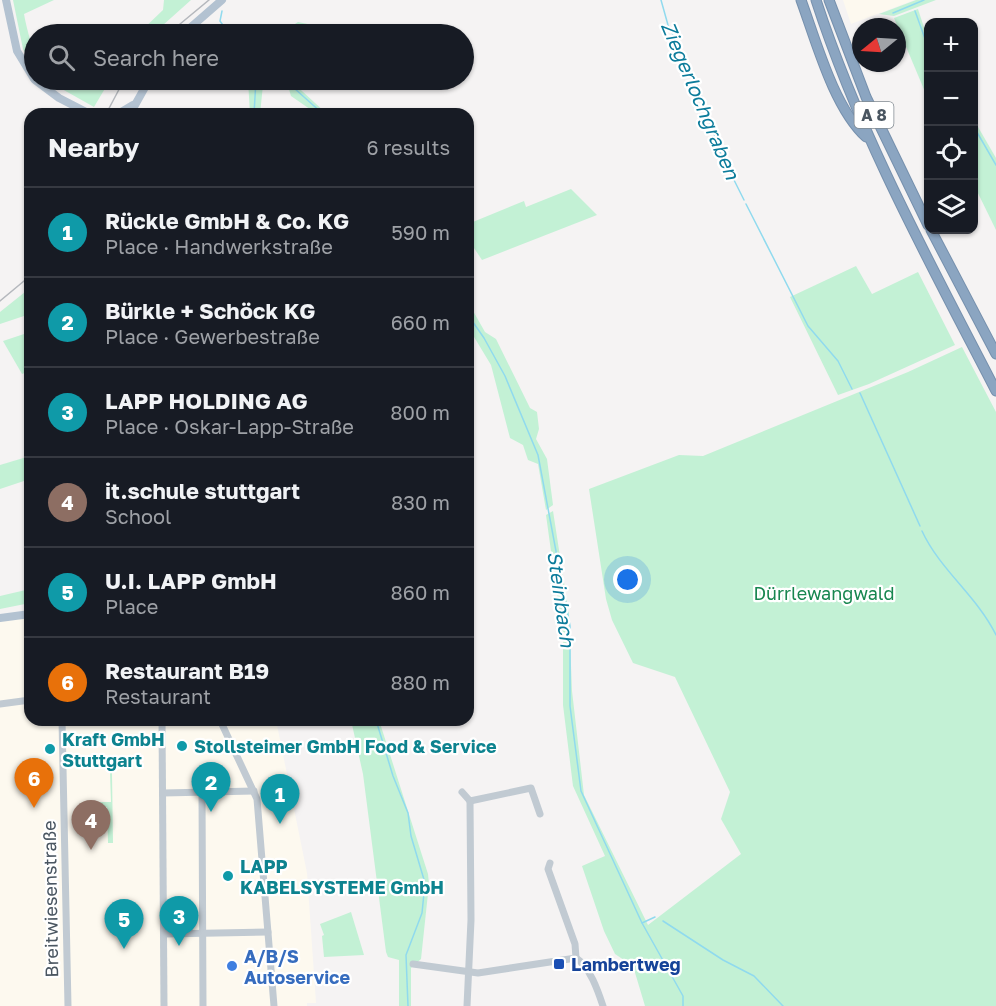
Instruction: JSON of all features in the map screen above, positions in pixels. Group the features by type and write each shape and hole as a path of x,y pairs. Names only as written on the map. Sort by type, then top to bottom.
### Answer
{"highway":[{"name":"A 8","path":"801,0 843,105 854,125 868,138"},
{"name":"A 8","path":"816,0 868,138 904,215 996,391"},
{"name":"A 8","path":"829,0 866,97 924,217"},
{"path":"933,234 996,354"}],"main road":[{"path":"6,0 17,51 24,62"},
{"path":"194,24 222,0"},
{"path":"49,90 78,108"},
{"path":"134,108 143,90"},
{"path":"128,108 136,103"},
{"path":"0,618 24,615"}],"street":[{"path":"0,704 24,701"},
{"name":"Breitwiesenstraße","path":"62,726 68,1006"},
{"path":"162,726 164,1006"},
{"path":"223,726 254,791 274,1006"},
{"path":"470,801 531,788 540,814"},
{"path":"163,794 254,791"},
{"path":"462,792 470,801 467,1006"},
{"path":"202,793 203,1006"},
{"path":"550,863 549,873 575,944 576,958"},
{"path":"165,934 268,932"},
{"path":"413,964 469,973 576,958 582,962 597,988 603,1006"}],"shaded area":[{"path":"843,0 914,0 867,18 852,18 851,24"},
{"path":"24,615 24,726 277,726 307,873 316,1003 307,1003 307,1006 0,1006 0,619"}],"green space":[{"path":"13,0 54,0 24,14 26,24 24,24 24,51"},
{"path":"164,0 191,0 164,24 148,24 163,10"},
{"path":"916,0 936,0 894,16 879,14"},
{"path":"918,9 924,28 924,89 906,47 906,18 894,18"},
{"path":"64,90 104,90 94,107"},
{"path":"249,90 262,90 261,108 250,108"},
{"path":"289,90 301,90 320,108 308,108 291,96"},
{"path":"978,127 996,158 996,230 978,193"},
{"path":"571,189 597,215 482,260 474,248 474,222 524,201 526,207"},
{"path":"856,266 872,294 918,272 955,345 869,384 838,395 790,297"},
{"path":"24,293 24,316 0,324 0,312"},
{"path":"474,313 485,332 496,339 530,408 537,412 539,429 536,439 547,459 553,505 546,510 538,464 528,460 523,445 510,438 491,365 474,337"},
{"path":"24,334 24,373 22,374 3,341"},
{"name":"Dürrlewangwald","path":"962,347 996,412 996,1006 645,1006 633,966 615,954 604,931 582,866 605,856 573,786 563,705 563,638 546,515 553,511 569,615 572,691 584,795 648,925 741,854 721,819 730,792 675,677 633,663 612,620 606,599 589,489 679,455 703,456 908,372"},
{"path":"24,458 24,481 0,489 0,465"},
{"path":"24,590 24,604 0,609 0,596"},
{"path":"352,726 381,726 428,874 429,884 421,959 411,968 411,1006 399,1006 399,960 388,957 386,952 363,774"},
{"path":"110,773 112,773 113,843 108,843 107,807 99,807 99,802 111,802"},
{"path":"351,912 364,955 324,957 322,936 324,935 320,924"}],"waterway":[{"name":"Ziegerlochgraben","path":"661,0 668,25 697,83 720,152 744,200"},
{"path":"893,13 924,0"},
{"name":"Steinbach","path":"222,11 220,21 222,24"},
{"path":"915,11 924,36"},
{"path":"254,108 255,90"},
{"name":"Steinbach","path":"296,90 316,108"},
{"path":"978,134 996,165"},
{"name":"Ziegerlochgraben","path":"746,204 808,326 838,361 852,389"},
{"name":"Steinbach","path":"474,324 505,376 538,455 570,626 570,706 581,791 642,923 683,996 683,1006"},
{"name":"Ziegerlochgraben","path":"860,393 920,526"},
{"name":"Ziegerlochgraben","path":"922,531 938,558 979,608 996,635"},
{"path":"378,726 393,776 408,813 411,836 425,883 422,913 406,955 408,1006"},
{"name":"Steinbach","path":"642,923 655,917"},
{"name":"Steinbach","path":"663,921 723,960 754,976 783,1006"}],"tram line":[{"path":"180,24 209,0"},
{"path":"109,108 119,90"},
{"path":"0,301 24,281"}],"place":[{"name":"Stollsteimer GmbH Food & Service","path":"182,746"},
{"name":"Kraft GmbH Stuttgart","path":"50,749"},
{"name":"Restaurant B19","path":"34,808"},
{"name":"Bürkle + Schöck KG","path":"211,812"},
{"name":"Rückle GmbH & Co. KG","path":"280,824"},
{"name":"it.schule stuttgart","path":"91,850"},
{"name":"LAPP KABELSYSTEME GmbH","path":"228,876"},
{"name":"LAPP HOLDING AG","path":"179,946"},
{"name":"U.I. LAPP GmbH","path":"124,949"},
{"name":"Lambertweg","path":"559,964"},
{"name":"A/B/S Autoservice","path":"232,966"}]}
